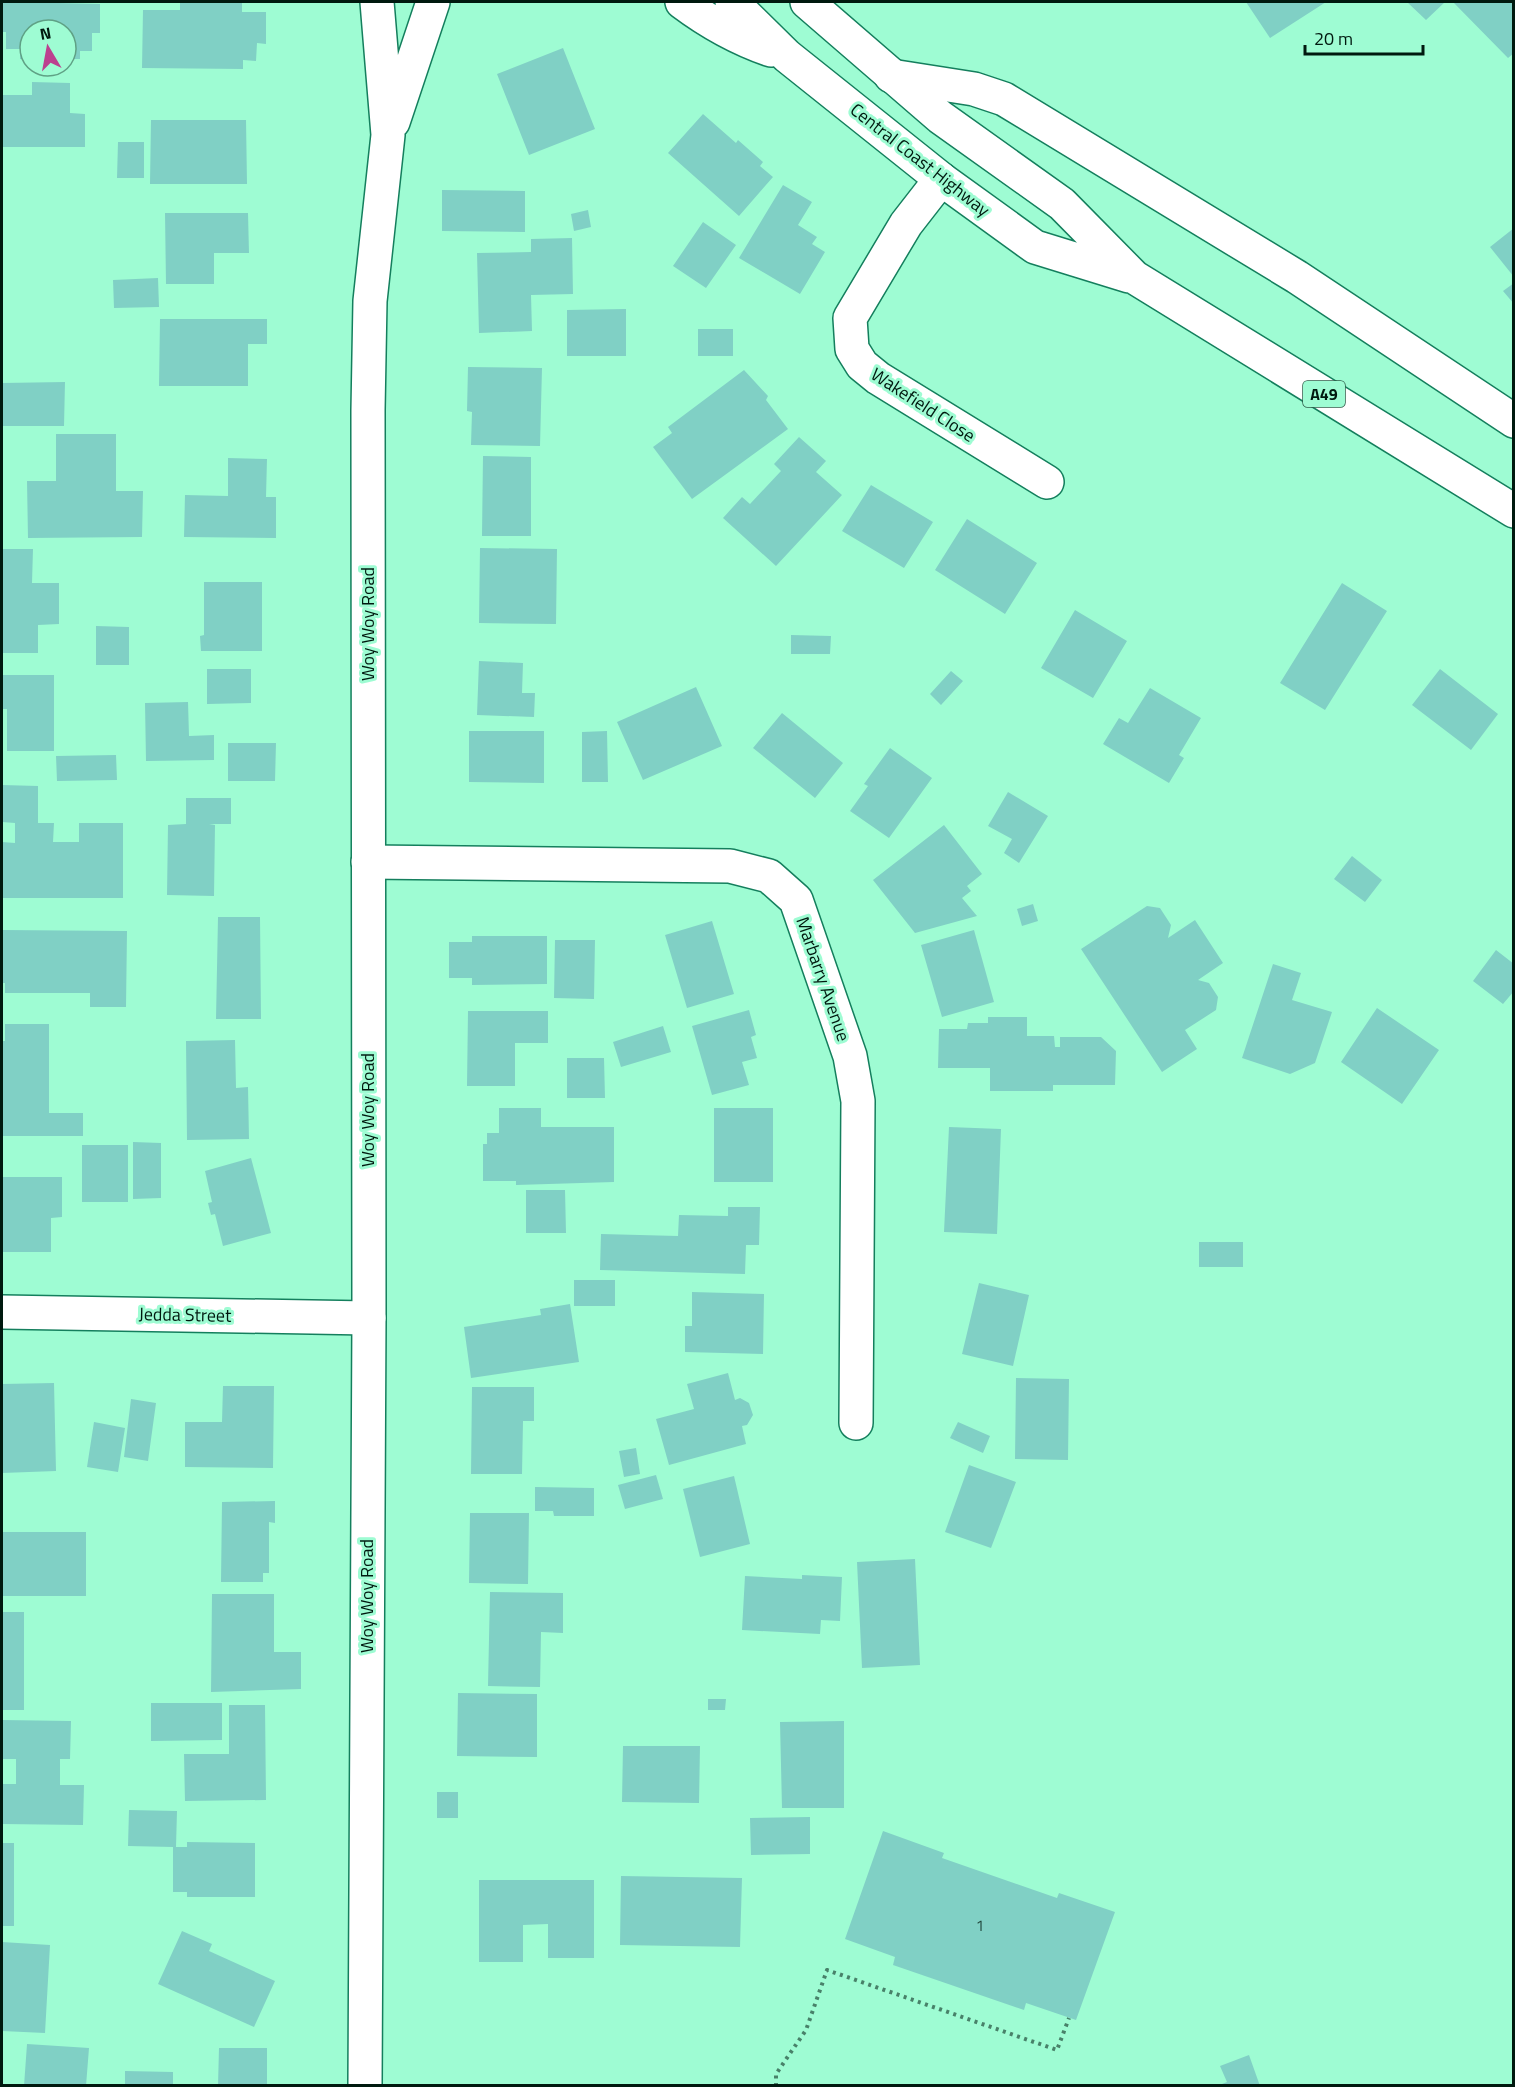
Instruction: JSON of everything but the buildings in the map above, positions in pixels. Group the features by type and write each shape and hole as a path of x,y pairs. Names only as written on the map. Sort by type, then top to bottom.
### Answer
{"main road":[{"name":"Woy Woy Road","path":"365,2085 369,1318 370,302 388,135 377,2"},
{"name":"Woy Woy Road","path":"388,135 433,2"},
{"path":"682,2 702,17 744,40 787,56"},
{"name":"Central Coast Highway","path":"732,2 787,56 941,179 1035,247 1134,277"},
{"name":"Central Coast Highway","path":"807,2 940,117 1062,204 1134,277 1514,511"},
{"path":"891,76 974,89 1004,99 1297,277 1514,421"},
{"name":"Wakefield Close","path":"941,179 906,224 850,318 852,349 862,365 878,378 1047,482"},
{"name":"Marbarry Avenue","path":"368,862 730,866 769,876 796,900 850,1056 858,1101 856,1423"},
{"name":"Jedda Street","path":"2,1312 369,1318"}],"path":[{"path":"776,2085 776,2074 806,2030 827,1970 1057,2050 1069,2018"}]}
